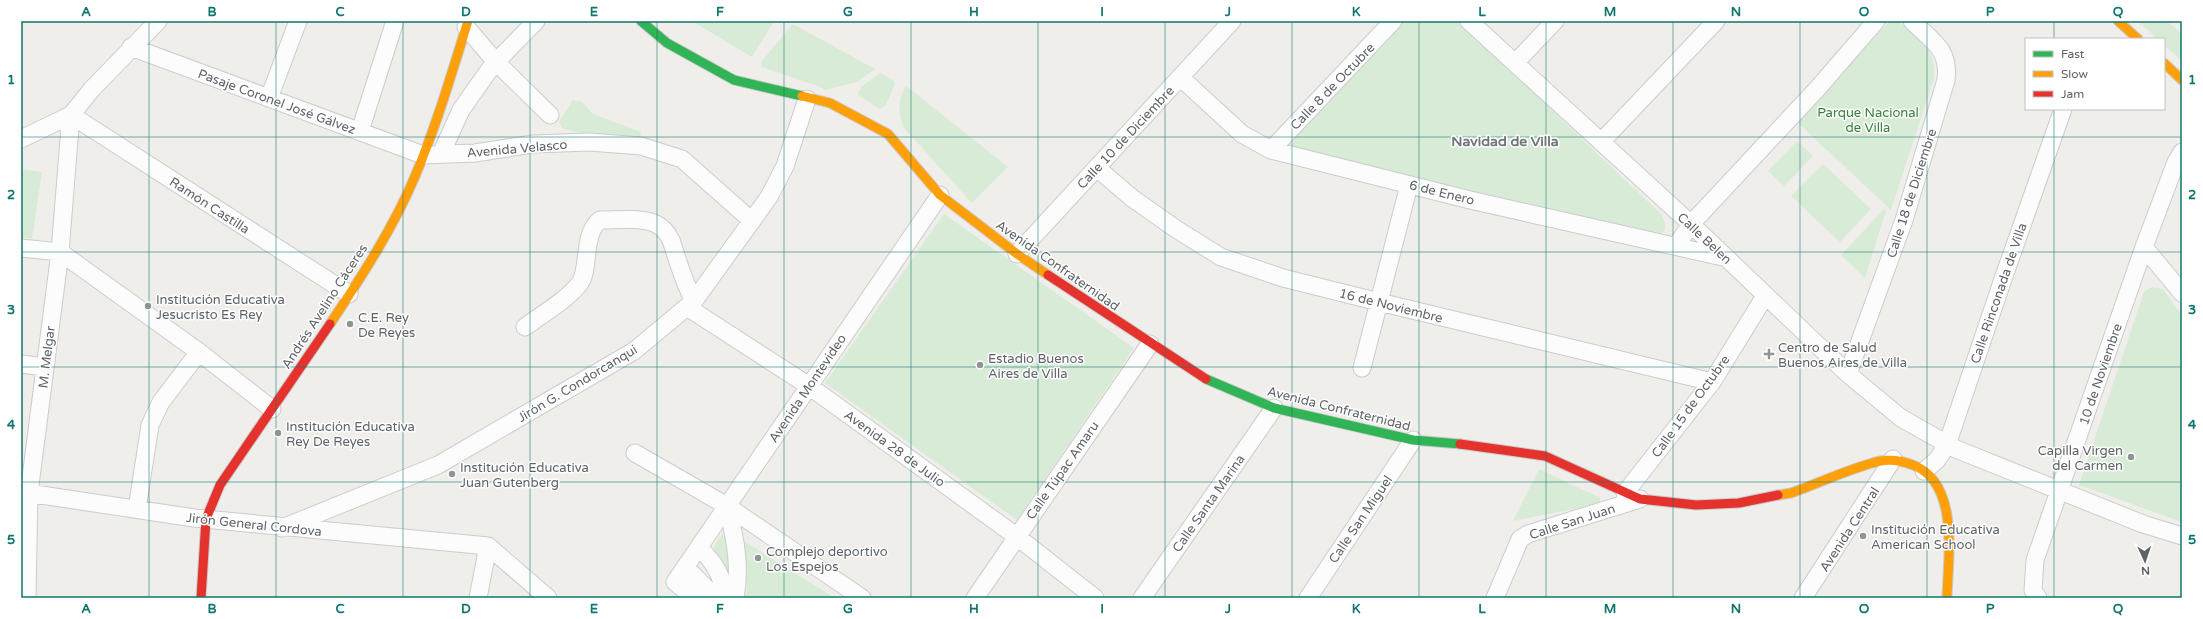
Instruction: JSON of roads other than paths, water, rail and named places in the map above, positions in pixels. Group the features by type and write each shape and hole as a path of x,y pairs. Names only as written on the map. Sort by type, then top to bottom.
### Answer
{"street":[{"path":"21,139 71,115 131,47 158,21"},
{"path":"269,98 298,21"},
{"path":"360,131 396,21"},
{"path":"441,154 461,110 496,62 536,21"},
{"name":"Avenida Confraternidad","path":"641,21 667,42 734,80 807,99 830,103 888,134 940,195 1017,254 1150,344 1207,380 1274,408 1413,440 1479,446 1545,456 1632,496 1696,505 1739,503 1791,493 1863,466 1893,460 1915,464 1924,470 1936,482 1942,493 1945,505 1947,598"},
{"name":"Calle 10 de Diciembre","path":"1017,254 1232,21"},
{"name":"Calle 8 de Octubre","path":"1270,150 1393,21"},
{"name":"Calle Belen","path":"1469,21 1691,224 1848,374 1901,418 1947,445 2143,524 2182,536"},
{"path":"1515,63 1555,21"},
{"path":"1601,142 1716,21"},
{"path":"1676,246 1691,224 1817,89 1876,21"},
{"name":"Calle 18 de Diciembre","path":"1848,374 1904,220 1946,80 1946,58 1942,51 1912,21"},
{"path":"467,24 496,62 550,115"},
{"name":"Andrés Avelino Cáceres","path":"201,598 206,519 220,485 349,294 394,221 424,155 467,24"},
{"name":"Pasaje Coronel José Gálvez","path":"131,47 424,155"},
{"path":"2165,64 2182,80"},
{"name":"6 de Enero","path":"1180,77 1242,134 1270,150 1409,185 1727,258"},
{"name":"Jirón G. Condorcanqui","path":"282,528 438,465 634,351 691,304 769,197 785,166 807,99"},
{"name":"Calle Rinconada de Villa","path":"1924,470 1937,460 1947,445 2003,278 2063,110"},
{"name":"M. Melgar","path":"27,598 25,493 45,367 60,252 71,115"},
{"name":"Ramón Castilla","path":"71,115 349,294"},
{"name":"Avenida Velasco","path":"424,155 475,153 533,144 590,142 641,146 682,159 752,221"},
{"name":"10 de Noviembre","path":"2038,598 2033,590 2035,560 2144,247 2176,162 2182,152"},
{"name":"16 de Noviembre","path":"1097,168 1132,198 1176,229 1221,257 1284,278 1712,382"},
{"path":"1362,368 1409,185"},
{"name":"Avenida Montevideo","path":"694,598 675,582 940,195"},
{"path":"525,327 581,282 591,232 600,220 641,220 657,224 666,232 691,304"},
{"path":"2144,247 2182,293"},
{"path":"21,248 60,252 199,352 272,409"},
{"name":"Calle 15 de Octubre","path":"1632,496 1712,382 1765,296"},
{"name":"Avenida 28 de Julio","path":"691,304 808,386 1016,536 1095,598"},
{"name":"Calle Túpac Amaru","path":"975,598 1016,536 1150,344"},
{"path":"137,509 150,425 161,402 199,352"},
{"path":"21,364 45,367"},
{"name":"Calle Santa Marina","path":"1142,598 1274,408"},
{"name":"Calle San Miguel","path":"1308,598 1413,440"},
{"path":"636,453 727,506 862,598"},
{"name":"Avenida Central","path":"1803,598 1893,460"},
{"name":"Jirón General Cordova","path":"25,493 206,519 282,528 488,546"},
{"name":"Calle San Juan","path":"1495,598 1520,539 1528,534 1632,496"},
{"path":"727,506 736,538 738,581 735,598"},
{"path":"478,598 488,546"},
{"path":"488,546 548,598"},
{"path":"699,547 715,563 720,573 723,598"},
{"path":"685,568 716,598"}],"place":[{"name":"Institución Educativa Jesucristo Es Rey","path":"148,306"},
{"name":"C.E. Rey De Reyes","path":"350,324"},
{"name":"Centro de Salud Buenos Aires de Villa","path":"1769,354"},
{"name":"Estadio Buenos Aires de Villa","path":"980,365"},
{"name":"Institución Educativa Rey De Reyes","path":"278,433"},
{"name":"Capilla Virgen del Carmen","path":"2131,457"},
{"name":"Institución Educativa Juan Gutenberg","path":"452,474"},
{"name":"Institución Educativa American School","path":"1863,536"},
{"name":"Complejo deportivo Los Espejos","path":"758,558"}],"district":[{"name":"Navidad de Villa","path":"1505,141"}],"park label":[{"name":"Parque Nacional de Villa","path":"1868,120"}]}
